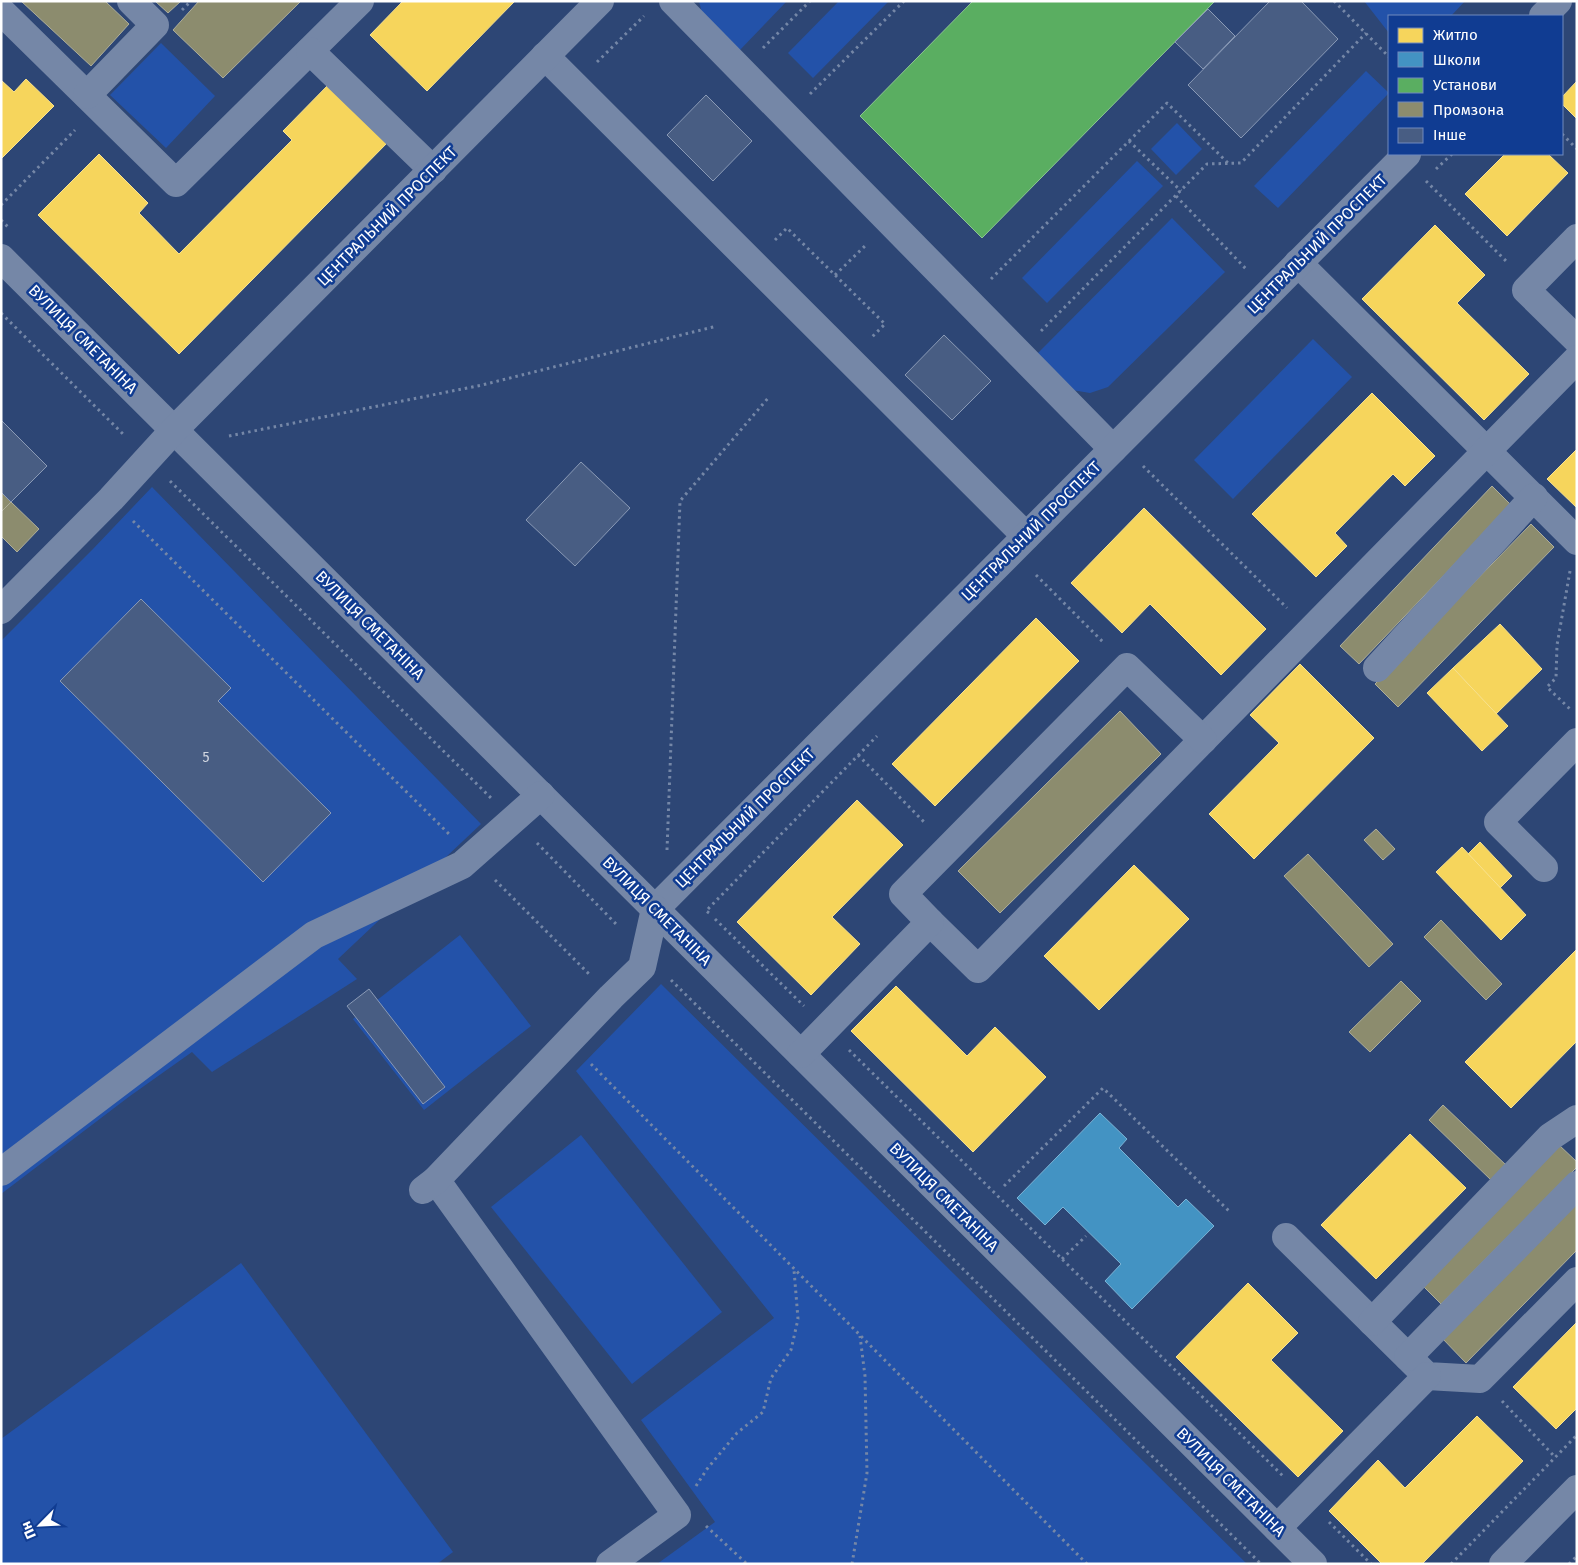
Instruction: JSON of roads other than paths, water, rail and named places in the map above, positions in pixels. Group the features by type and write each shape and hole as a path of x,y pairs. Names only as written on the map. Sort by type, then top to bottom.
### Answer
{"street":[{"path":"92,101 155,25 131,1"},
{"path":"1,11 176,183 360,1"},
{"name":"ЦЕНТРАЛЬНИЙ ПРОСПЕКТ","path":"1,610 111,499 174,430 600,1"},
{"path":"673,1 1113,449"},
{"path":"1545,15 1558,1"},
{"path":"310,51 433,170"},
{"path":"546,56 1026,536"},
{"name":"ЦЕНТРАЛЬНИЙ ПРОСПЕКТ","path":"655,908 1406,155"},
{"path":"1577,238 1526,290 1577,340"},
{"name":"ВУЛИЦЯ СМЕТАНІНА","path":"2,259 1313,1564"},
{"path":"1298,263 1534,497 1574,552"},
{"path":"1203,740 1127,667 903,894 978,969 1488,451 1577,359"},
{"path":"1377,668 1534,497"},
{"path":"1544,868 1498,822 1577,742"},
{"path":"1,1172 314,935 462,865 541,795"},
{"path":"610,1564 677,1515 430,1185 611,996 642,968 655,908"},
{"path":"801,1054 930,922"},
{"path":"1372,1322 1550,1137 1577,1120"},
{"path":"1408,1357 1577,1185"},
{"path":"1286,1237 1427,1376 1480,1379 1577,1281"},
{"path":"1277,1528 1427,1376"},
{"path":"1503,1564 1577,1489"}]}
